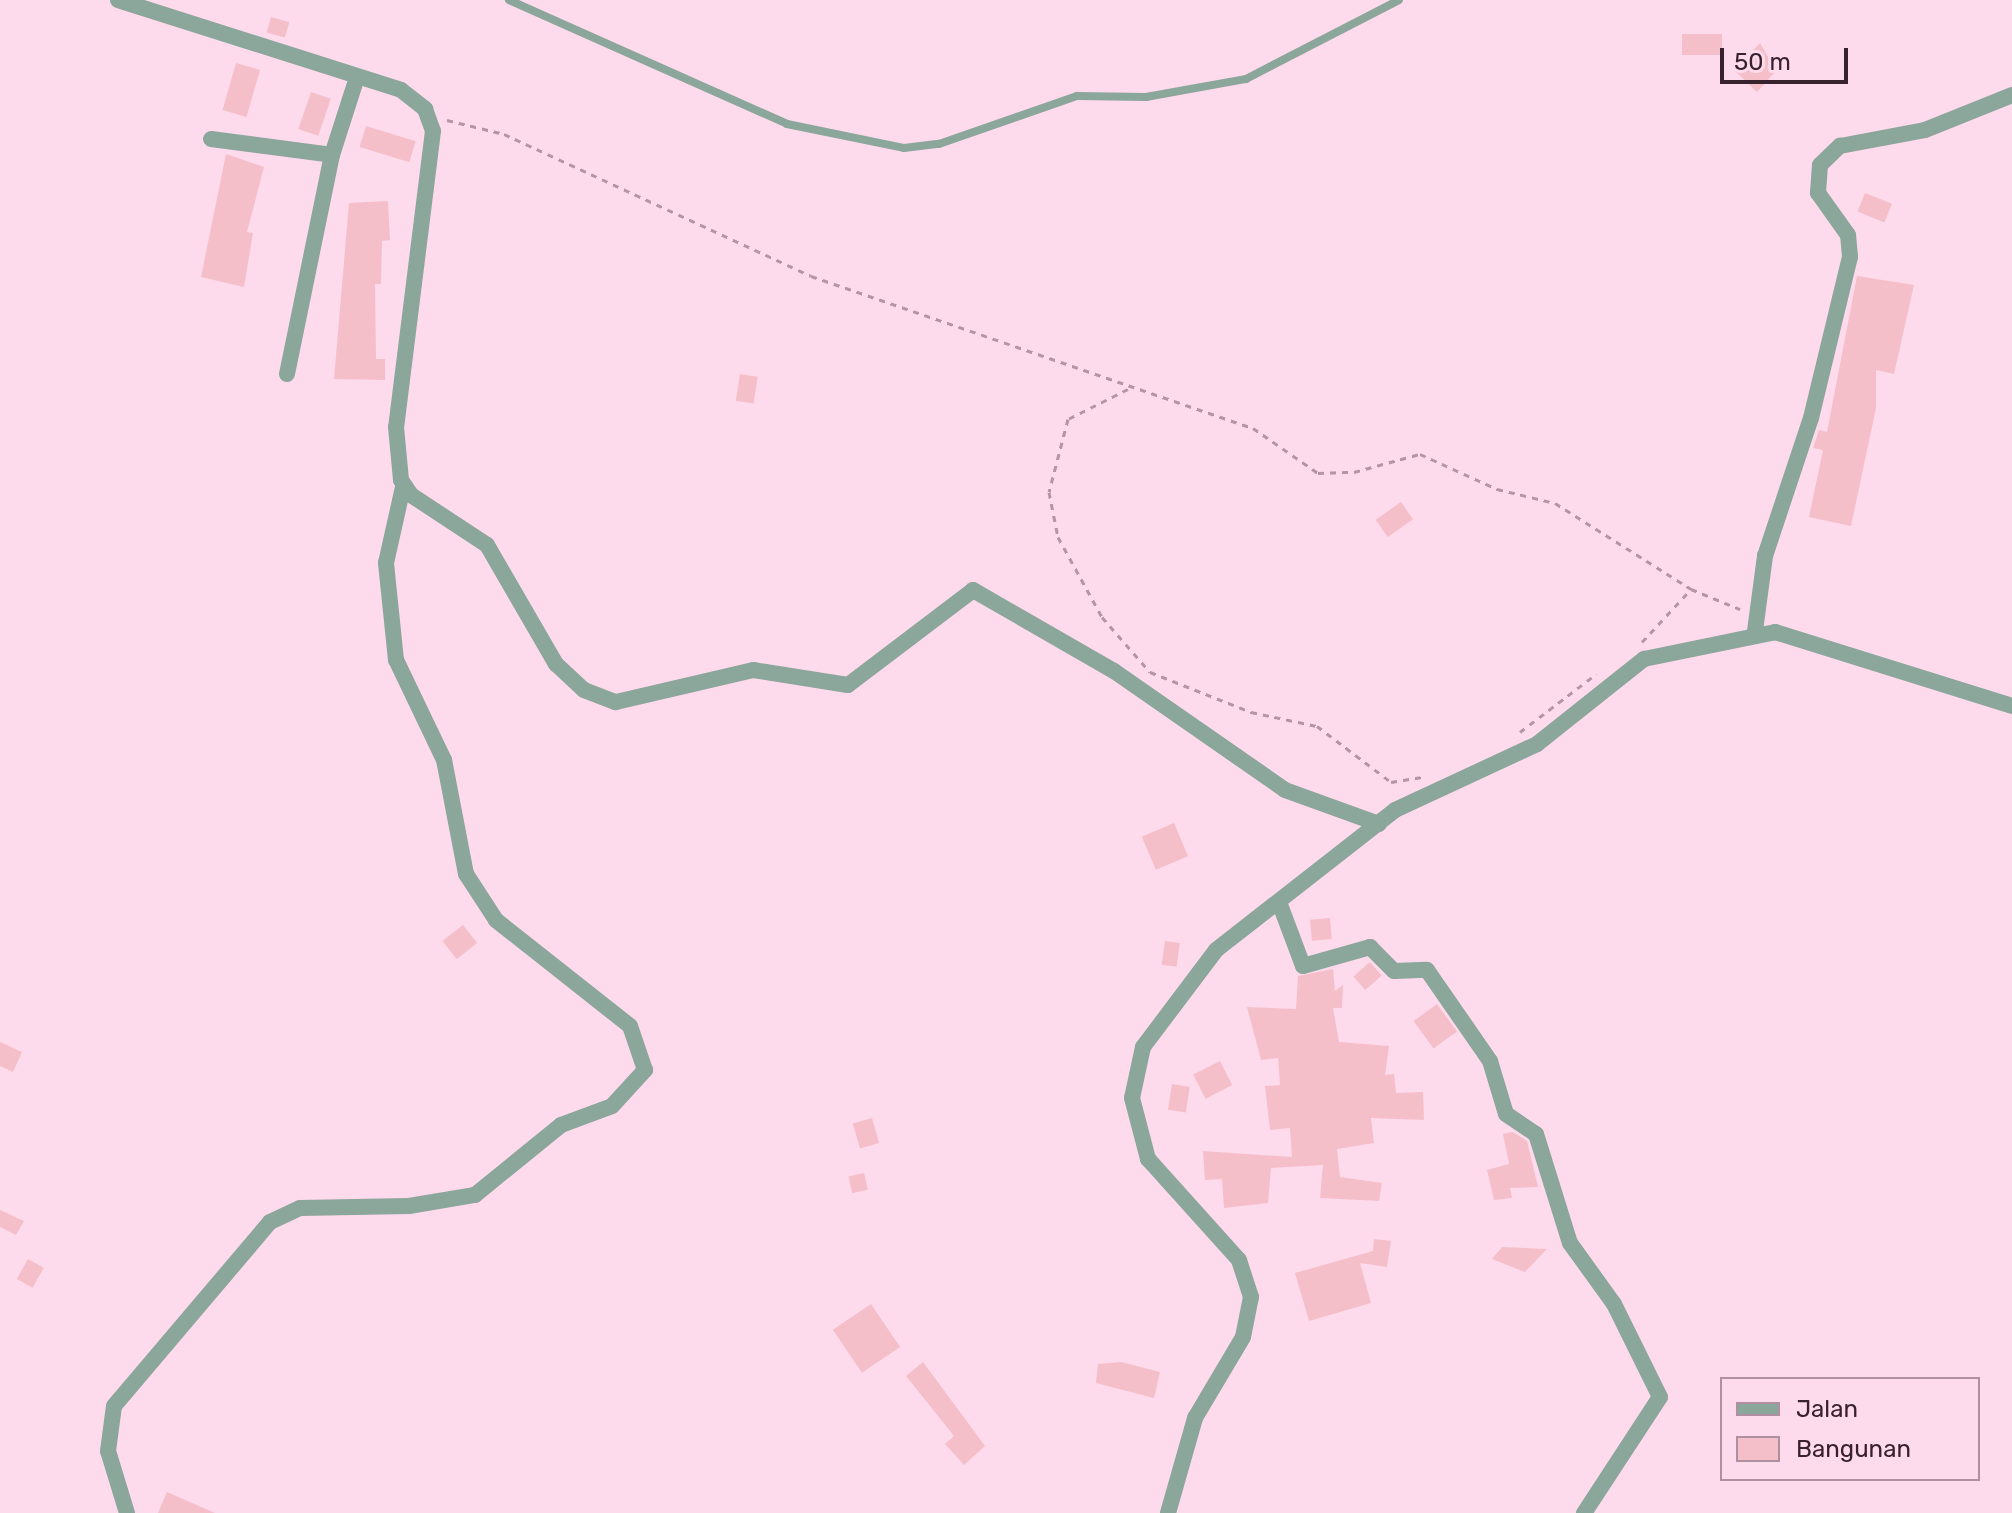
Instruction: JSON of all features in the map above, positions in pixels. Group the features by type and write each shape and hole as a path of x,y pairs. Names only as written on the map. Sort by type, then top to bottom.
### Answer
{"street":[{"path":"118,0 401,90 428,115 433,131 396,427 403,487 386,563 398,673 444,760 466,874 496,920 630,1026 645,1070 612,1106 561,1125 475,1195 409,1206 300,1208 270,1222 118,1398 106,1438 127,1513"},
{"path":"287,374 332,155 357,77"},
{"path":"1754,623 1850,257 1848,235 1818,193 1820,165 1840,146 1925,130 2012,95"},
{"path":"211,139 332,155"},
{"path":"403,487 487,545 556,664 601,699 624,701 739,671 848,685 973,590 1130,681 1285,790 1379,824"},
{"path":"1168,1513 1195,1418 1243,1337 1251,1297 1239,1260 1148,1159 1132,1114 1136,1072 1143,1047 1188,981 1226,941 1395,810 1558,730 1644,659 1754,623 2012,706"},
{"path":"1279,902 1303,966 1370,947 1394,971 1427,970 1490,1061 1506,1114 1536,1134 1570,1243 1614,1304 1660,1397 1584,1513"}],"lane":[{"path":"509,0 787,124 904,148 939,144 1077,96 1146,97 1246,79 1399,0"}],"path":[{"path":"428,115 504,134 811,276 1128,389 1253,428 1318,473 1354,472 1407,455 1438,460 1497,489 1569,509 1691,589 1754,623"},
{"path":"1128,389 1068,419 1049,492 1058,537 1102,617 1150,672 1251,712 1317,726 1391,782 1433,776"},
{"path":"1634,647 1691,589"},
{"path":"1508,742 1602,670"}],"building":[{"path":"271,17 289,22 285,38 267,32"},
{"path":"1682,34 1722,34 1722,55 1682,55"},
{"path":"1760,43 1776,71 1757,92 1734,70"},
{"path":"236,63 260,70 247,117 222,110"},
{"path":"311,92 331,99 318,136 298,129"},
{"path":"366,126 416,141 409,162 360,147"},
{"path":"226,154 264,167 247,232 253,233 244,287 201,277"},
{"path":"1865,193 1892,204 1884,222 1858,212"},
{"path":"388,201 390,240 382,241 381,284 375,284 376,359 385,359 385,380 334,379 349,203"},
{"path":"1857,276 1914,285 1894,374 1876,370 1876,408 1851,526 1809,517 1823,450 1813,448 1819,430 1827,432"},
{"path":"740,374 758,377 754,403 736,401"},
{"path":"1401,502 1413,519 1388,537 1376,520"},
{"path":"1174,823 1188,856 1156,870 1142,837"},
{"path":"1330,918 1332,939 1312,941 1310,920"},
{"path":"463,925 477,943 457,959 443,941"},
{"path":"1165,941 1180,943 1177,967 1162,965"},
{"path":"1370,962 1382,976 1365,990 1353,976"},
{"path":"1333,969 1335,991 1343,985 1342,1008 1333,1008 1339,1042 1389,1046 1385,1075 1394,1074 1396,1093 1423,1092 1424,1120 1371,1118 1374,1143 1337,1149 1340,1177 1382,1183 1379,1201 1320,1198 1323,1165 1271,1168 1268,1203 1224,1208 1222,1179 1205,1180 1203,1151 1292,1157 1290,1128 1270,1130 1265,1086 1280,1085 1278,1058 1261,1060 1247,1007 1296,1009 1298,976"},
{"path":"1437,1004 1457,1032 1434,1049 1414,1021"},
{"path":"0,1042 22,1052 13,1072 0,1066"},
{"path":"1220,1061 1232,1085 1206,1099 1193,1075"},
{"path":"1172,1084 1190,1087 1186,1112 1168,1110"},
{"path":"872,1118 879,1143 860,1149 853,1124"},
{"path":"1513,1132 1527,1141 1538,1187 1510,1188 1512,1198 1494,1200 1487,1170 1509,1164 1503,1134"},
{"path":"864,1173 868,1190 852,1193 848,1177"},
{"path":"0,1210 24,1221 16,1235 0,1227"},
{"path":"1374,1239 1391,1241 1387,1267 1360,1263 1371,1303 1309,1321 1295,1273 1373,1251"},
{"path":"1502,1247 1547,1249 1525,1272 1492,1259"},
{"path":"28,1259 44,1268 33,1288 17,1279"},
{"path":"871,1304 900,1347 862,1373 833,1330"},
{"path":"923,1362 985,1446 964,1465 945,1444 954,1436 906,1376"},
{"path":"1121,1362 1160,1372 1154,1398 1096,1383 1098,1364"},
{"path":"167,1492 215,1513 158,1513"}]}
